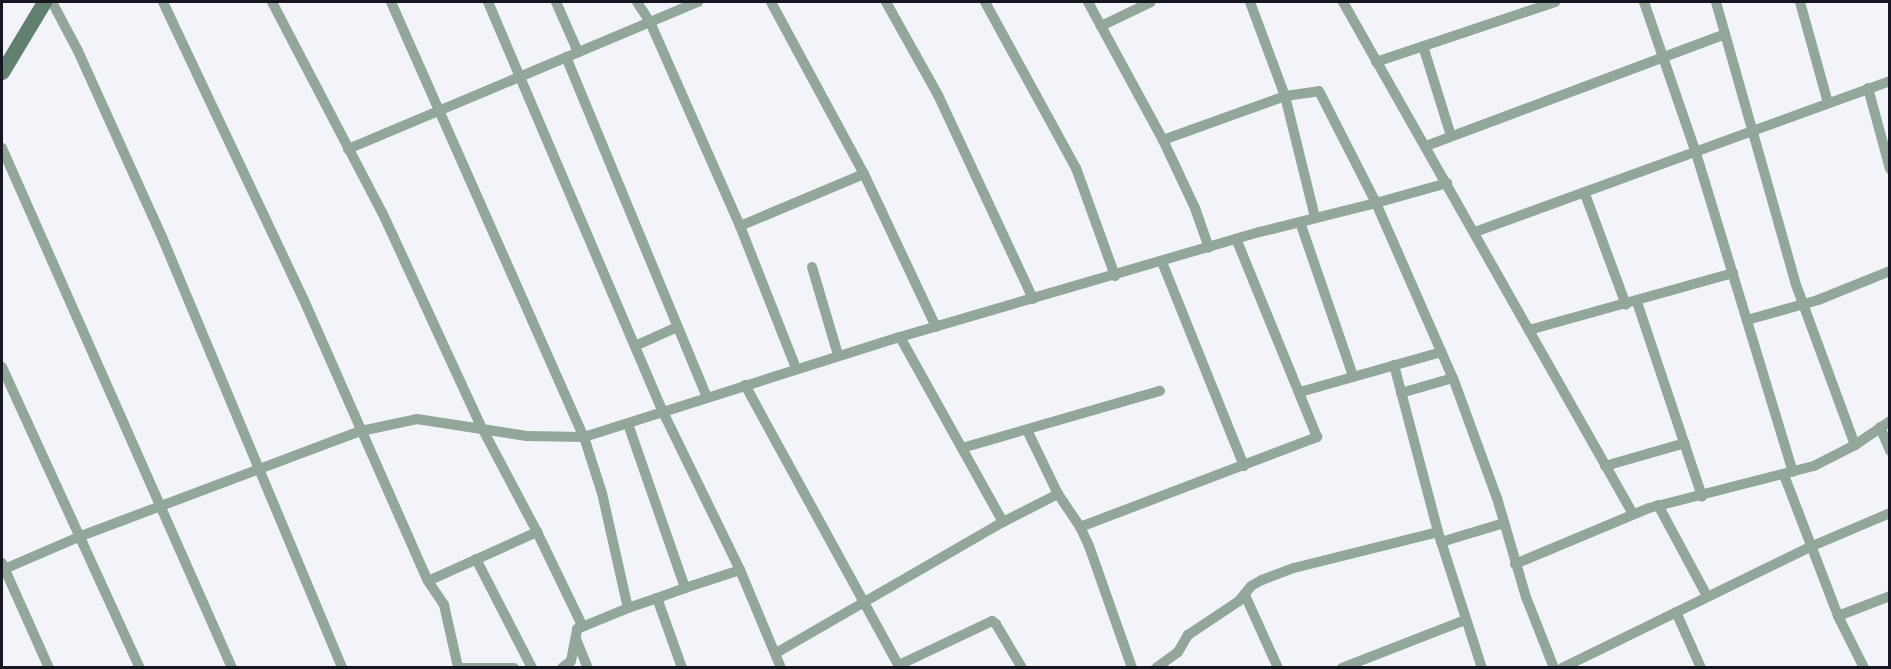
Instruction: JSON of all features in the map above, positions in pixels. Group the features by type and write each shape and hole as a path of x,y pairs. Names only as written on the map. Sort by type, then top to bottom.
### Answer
{"street":[{"path":"2,72 44,2"},
{"path":"52,2 78,51 162,237 342,668"},
{"path":"163,2 239,160 428,581 444,605 458,668 514,668"},
{"path":"272,2 428,309 482,428 537,532 582,625"},
{"path":"391,2 584,437 600,484 628,608"},
{"path":"488,2 663,412 740,570 781,668"},
{"path":"556,2 578,52"},
{"path":"637,2 650,22 740,226 796,368"},
{"path":"348,149 698,2"},
{"path":"771,2 864,174 936,327"},
{"path":"886,2 938,95 1033,299"},
{"path":"985,2 1076,168 1115,276"},
{"path":"1088,2 1163,140 1195,208 1209,248"},
{"path":"1101,26 1151,2"},
{"path":"1250,2 1285,96 1315,217"},
{"path":"1343,2 1633,514"},
{"path":"1376,62 1555,2"},
{"path":"1644,2 1696,153 1733,273 1810,547 1838,616 1864,668"},
{"path":"1716,2 1803,305 1855,445"},
{"path":"1800,2 1828,103"},
{"path":"1426,146 1725,34"},
{"path":"1423,46 1451,136"},
{"path":"566,57 707,398"},
{"path":"1474,232 1585,194 1890,81"},
{"path":"1868,88 1890,169"},
{"path":"1163,140 1285,96 1314,91 1323,95 1376,203 1453,378 1485,464 1515,564 1554,668"},
{"path":"2,148 232,668"},
{"path":"740,226 864,174"},
{"path":"49,668 2,567 361,431 417,420 538,437 584,437 796,368 900,337 1236,239 1447,183"},
{"path":"1585,194 1626,305"},
{"path":"1300,222 1353,376"},
{"path":"1080,527 1317,437 1236,239"},
{"path":"1162,262 1244,466"},
{"path":"812,267 838,356"},
{"path":"1747,320 1803,305 1890,271"},
{"path":"1528,330 1637,302 1733,273"},
{"path":"1637,302 1702,496"},
{"path":"635,346 677,327"},
{"path":"900,337 1003,522"},
{"path":"1300,392 1441,352"},
{"path":"1394,365 1440,537 1482,668"},
{"path":"2,367 140,668"},
{"path":"1401,393 1453,378"},
{"path":"745,385 899,666 992,621 1022,668"},
{"path":"962,448 1160,391"},
{"path":"1515,564 1658,505 1702,496 1814,466 1855,445 1890,421"},
{"path":"628,424 685,588"},
{"path":"1880,428 1890,451"},
{"path":"1027,430 1058,494 1080,527 1089,546 1132,668"},
{"path":"1605,466 1685,444"},
{"path":"776,653 1003,522 1058,494"},
{"path":"1658,505 1707,596"},
{"path":"1562,668 1810,547 1890,513"},
{"path":"1156,668 1178,652 1191,633 1239,602 1251,586 1262,580 1294,568 1503,523"},
{"path":"428,581 537,532"},
{"path":"476,559 532,668"},
{"path":"562,668 571,661 575,636 582,625 740,570"},
{"path":"1245,595 1278,668"},
{"path":"1838,616 1890,596"},
{"path":"657,598 682,668"},
{"path":"1676,612 1701,668"},
{"path":"1342,668 1465,620"},
{"path":"575,636 588,668"}]}
